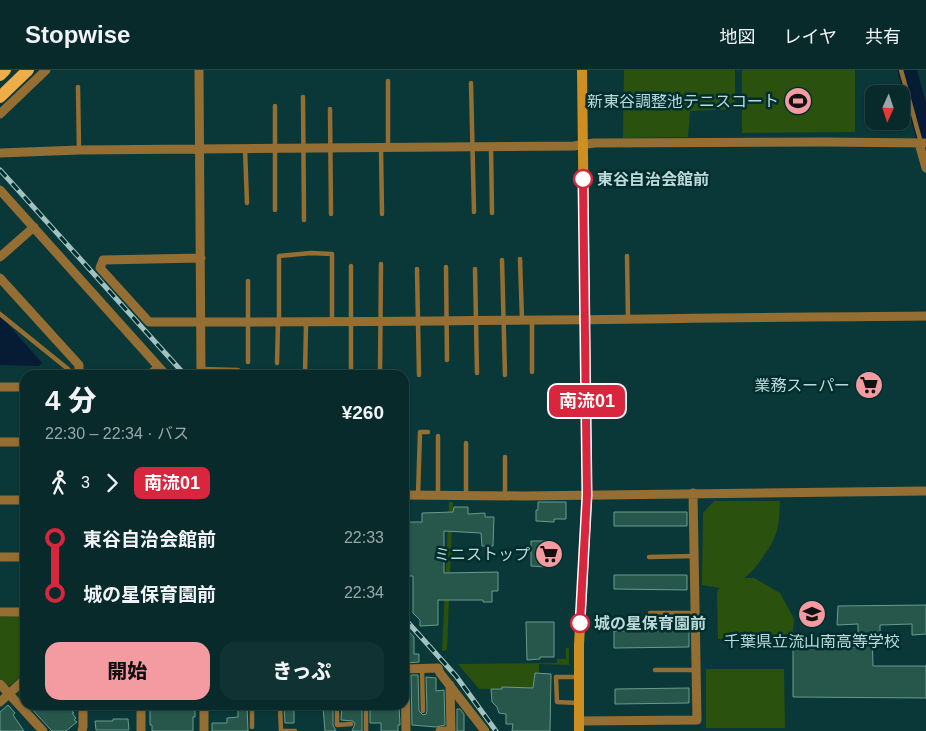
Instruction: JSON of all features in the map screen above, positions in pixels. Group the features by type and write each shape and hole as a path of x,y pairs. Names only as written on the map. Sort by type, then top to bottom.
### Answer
{"main road":[{"path":"0,75 5,70"},
{"path":"0,96 28,70"}],"street":[{"path":"0,114 46,70"},
{"path":"199,70 201,370"},
{"path":"582,70 587,495 580,630 579,726 697,720 694,493"},
{"path":"0,153 79,150 331,149 582,144 922,143 926,168"},
{"path":"0,190 162,370"},
{"path":"0,257 34,227"},
{"path":"201,258 103,260 100,268 150,322 306,323 926,316"},
{"path":"0,278 79,365 79,370"},
{"path":"155,370 159,367"},
{"path":"0,387 20,387"},
{"path":"0,442 20,442"},
{"path":"409,495 505,496 926,491"},
{"path":"0,500 20,500"},
{"path":"0,557 20,557"},
{"path":"0,612 20,612"},
{"path":"409,669 438,668 486,731"},
{"path":"0,702 20,683"},
{"path":"0,684 20,705"},
{"path":"440,731 451,731 450,685"},
{"path":"24,710 43,731"},
{"path":"82,731 83,710"},
{"path":"141,710 141,731"},
{"path":"204,710 204,731"},
{"path":"405,710 406,731"}],"lane":[{"path":"900,70 922,143"},
{"path":"382,214 388,81"},
{"path":"472,83 474,212"},
{"path":"78,87 79,150"},
{"path":"303,97 304,220"},
{"path":"275,106 275,210"},
{"path":"330,109 331,214"},
{"path":"491,146 492,213"},
{"path":"245,149 247,203"},
{"path":"276,363 279,256 311,253 332,254 332,322"},
{"path":"627,256 628,318"},
{"path":"520,259 522,320"},
{"path":"502,260 505,375"},
{"path":"380,370 381,264"},
{"path":"351,266 351,370"},
{"path":"446,267 447,360"},
{"path":"417,269 419,375"},
{"path":"475,269 477,373"},
{"path":"248,280 248,362"},
{"path":"0,314 69,370"},
{"path":"532,320 532,372"},
{"path":"305,370 306,323"},
{"path":"418,495 420,432 428,432"},
{"path":"438,436 438,495"},
{"path":"466,443 466,495"},
{"path":"505,457 505,496"},
{"path":"649,557 694,556"},
{"path":"650,613 695,613"},
{"path":"422,668 423,711"},
{"path":"655,670 696,670"},
{"path":"579,678 556,677 557,702 580,703"},
{"path":"252,710 252,727"},
{"path":"280,710 281,731 295,731"},
{"path":"337,710 338,724 351,724"},
{"path":"366,710 366,731"}],"green space":[{"path":"624,70 735,70 735,109 690,111 688,137 623,138"},
{"name":"新東谷調整池テニスコート","path":"742,70 855,70 855,132 742,133"},
{"path":"714,501 780,501 775,537 759,563 744,578 754,578 780,593 794,619 792,639 718,639 717,591 720,588 702,585 703,513"},
{"path":"449,502 453,502 447,650 442,651"},
{"path":"20,616 20,677 11,685 7,685 0,678 0,617"},
{"path":"566,648 569,648 569,665 539,664 539,674 535,674 533,688 479,689 458,664 557,663 557,659 566,659"},
{"path":"706,669 784,669 785,728 706,728"}],"water":[{"path":"0,315 42,363 39,366 0,365"}],"building":[{"path":"538,502 566,502 566,519 554,519 554,522 536,521"},
{"path":"454,507 468,507 468,514 485,513 485,517 494,517 493,546 482,546 481,533 444,531 444,573 498,572 498,591 492,591 492,602 483,602 483,600 438,600 438,625 420,626 420,620 413,613 413,576 409,576 409,522 422,522 422,513 453,512"},
{"path":"614,512 687,512 687,526 614,526"},
{"path":"531,541 547,541 547,567 531,566"},
{"path":"614,575 687,575 687,590 614,589"},
{"path":"926,605 926,634 912,635 912,624 880,625 880,634 872,634 873,666 926,666 926,698 793,697 793,647 858,647 858,624 837,625 838,606"},
{"path":"526,622 554,622 554,657 540,657 540,659 527,660"},
{"path":"614,631 689,631 689,647 614,648"},
{"path":"409,632 414,637 414,654 419,654 419,662 409,663"},
{"path":"535,673 551,674 550,731 512,731 513,724 506,724 506,714 499,713 497,707 492,702 491,689 502,689 502,687 533,688"},
{"path":"411,675 418,675 419,711 423,715 427,711 426,677 436,678 436,691 444,690 445,725 436,727 412,725"},
{"path":"689,688 689,703 615,704 615,689"},
{"path":"8,705 15,713 13,715 24,731 0,731 0,712"},
{"path":"457,709 460,709 464,714 464,731 457,731"},
{"path":"33,710 71,710 76,718 74,720 77,722 66,731 52,731"},
{"path":"150,710 195,710 193,731 152,731 152,725 150,725"},
{"path":"238,710 247,710 248,731 212,731 212,723 227,723 227,718 238,717"},
{"path":"284,710 294,710 294,723 285,723"},
{"path":"323,710 333,710 333,725 336,731 325,731"},
{"path":"342,710 362,710 362,731 352,731 355,724 353,721 341,720"},
{"path":"370,710 399,710 400,725 398,725 398,731 381,731 381,723 370,723"},
{"path":"113,719 128,719 129,730 96,730 95,721 113,721"}],"waterway":[{"path":"907,70 926,138"}],"railway":[{"path":"0,170 180,370"},
{"path":"409,624 456,676 496,731"}],"bus line":[{"name":"南流01","path":"580,623 587,495 583,179"}],"place":[{"name":"新東谷調整池テニスコート","path":"798,101"},
{"name":"東谷自治会館前","path":"583,179"},
{"name":"業務スーパー","path":"869,385"},
{"name":"ミニストップ","path":"549,554"},
{"name":"千葉県立流山南高等学校","path":"812,614"},
{"name":"城の星保育園前","path":"580,623"}]}
